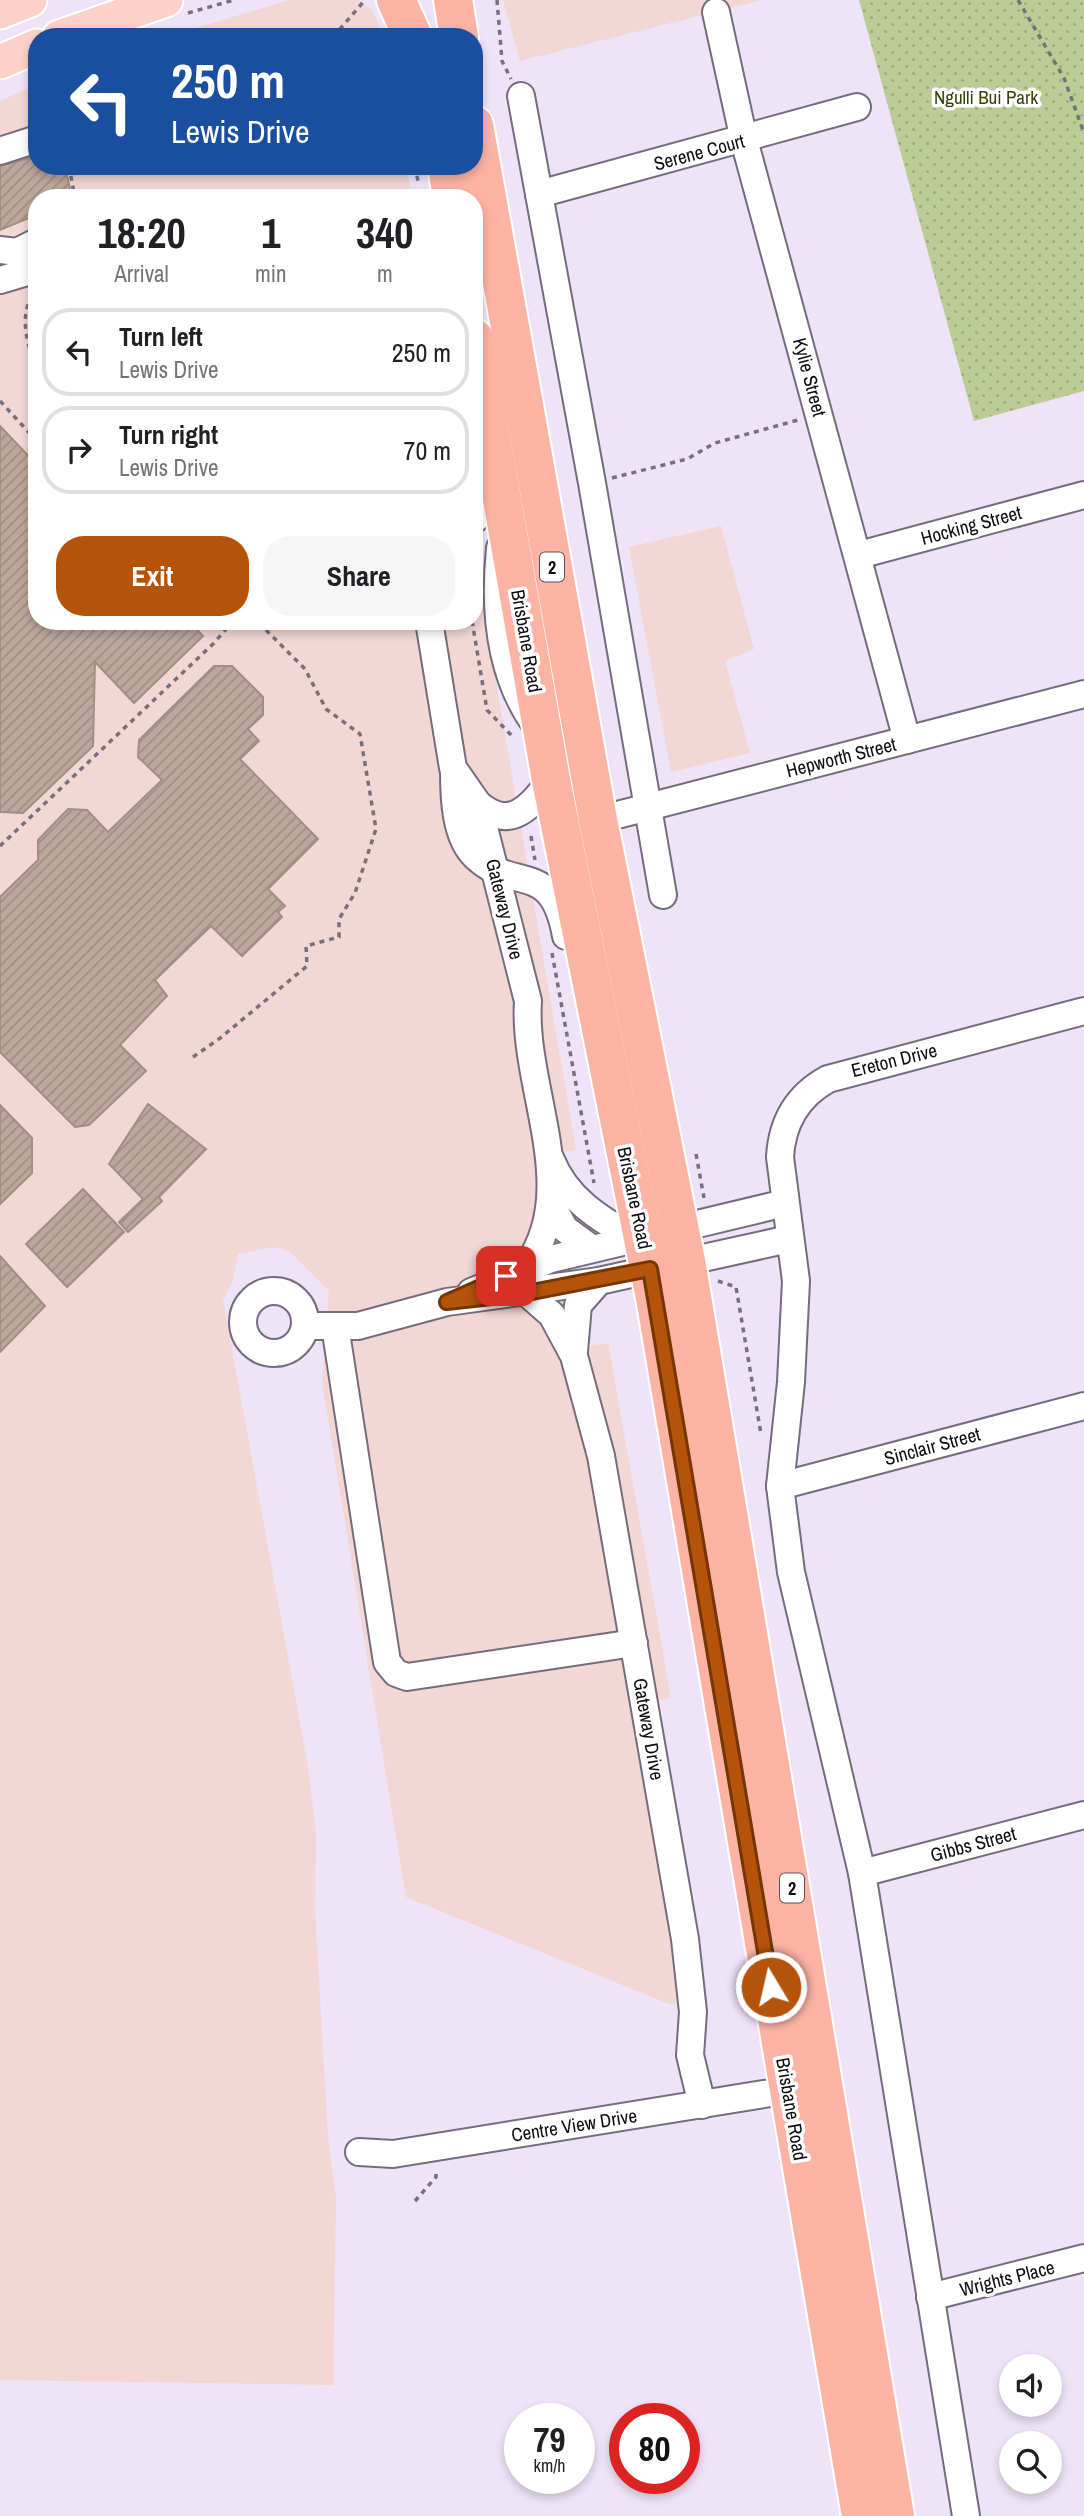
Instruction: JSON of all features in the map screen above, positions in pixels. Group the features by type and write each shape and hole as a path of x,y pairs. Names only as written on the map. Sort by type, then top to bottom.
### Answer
{"highway":[{"path":"396,0 409,28"},
{"path":"420,0 425,28"},
{"path":"453,0 459,28"},
{"path":"462,28 464,0"},
{"name":"Brisbane Road","path":"483,175 598,820 658,1246 789,2090 861,2516"},
{"name":"Brisbane Road","path":"483,415 494,509 544,735 609,1081 658,1246 895,2516"}],"main road":[{"path":"0,12 30,0"},
{"path":"85,28 166,0"},
{"path":"0,62 28,50"}],"street":[{"name":"Kylie Street","path":"716,12 744,139 907,740"},
{"path":"521,96 592,483 663,895"},
{"name":"Serene Court","path":"539,194 857,107"},
{"path":"0,151 28,142"},
{"path":"0,250 17,252 28,246"},
{"path":"0,280 28,272"},
{"path":"494,509 515,475 517,466 504,381 506,313"},
{"name":"Hocking Street","path":"859,555 1084,495"},
{"name":"Gateway Drive","path":"430,630 453,768 478,804 528,1001 526,1023 547,1148 551,1205 541,1247 526,1280 552,1315 574,1356 601,1456 685,1939 693,2012 690,2055 702,2105"},
{"name":"Hepworth Street","path":"598,820 1084,695"},
{"path":"453,768 463,836 474,855 496,869 539,883 558,905 582,1018 609,1081"},
{"path":"478,804 495,816 516,814 533,803 551,780"},
{"name":"Ereton Drive","path":"784,1195 780,1157 785,1125 802,1098 816,1085 842,1073 1084,1011"},
{"path":"547,1148 555,1171 588,1210 658,1246"},
{"path":"784,1195 796,1307 780,1486 791,1572 862,1873 966,2516"},
{"name":"Brisbane Road","path":"658,1246 784,1195"},
{"path":"551,1205 565,1229 591,1248"},
{"path":"305,1325 358,1326 526,1280 591,1248 789,1239"},
{"path":"526,1280 599,1281 658,1246"},
{"name":"Gateway Drive","path":"574,1356 575,1315 578,1305 599,1281"},
{"path":"335,1326 387,1662 396,1673 407,1677 634,1643"},
{"name":"Sinclair Street","path":"780,1486 1084,1406"},
{"name":"Gibbs Street","path":"862,1873 1084,1815"},
{"name":"Centre View Drive","path":"359,2152 393,2154 789,2090"},
{"name":"Wrights Place","path":"930,2297 1084,2258"}],"path":[{"path":"341,28 365,0"},
{"path":"497,0 502,61 521,96"},
{"path":"1018,0 1064,78 1084,133"},
{"path":"28,302 24,331 28,344"},
{"path":"0,401 28,431"},
{"path":"592,483 687,459 715,443 820,414"},
{"path":"0,846 225,630"},
{"path":"193,1057 219,1040 307,966 306,946 339,937 339,919 355,893 376,829 360,734 326,709 305,669 266,630"},
{"path":"415,2201 436,2177 436,2172"}],"shaded area":[{"path":"290,0 357,0 372,10 380,28 195,28"},
{"path":"503,0 762,0 520,61"},
{"path":"28,88 28,175 408,175 410,189 28,189 28,630 483,630 483,606 576,1150 559,1153 586,1347 608,1343 671,1698 656,1701 707,1999 669,2004 406,1897 322,1382 329,1291 290,1252 274,1247 238,1254 233,1281 223,1300 308,1767 316,1834 315,1912 328,2137 336,2198 333,2385 0,2380 0,101"},
{"path":"721,526 754,649 725,661 750,753 671,772 629,547"}],"green space":[{"name":"Ngulli Bui Park","path":"859,0 1084,0 1084,391 974,421"}],"building":[{"path":"28,158 28,175 67,175 70,189 28,189 28,218 0,230 0,166"},
{"path":"0,426 28,456 28,630 197,630 203,636 134,703 95,662 93,746 23,813 0,812"},
{"path":"214,666 232,666 263,697 263,715 248,729 259,741 240,759 318,839 268,889 285,906 278,912 282,917 242,956 211,926 155,980 167,996 120,1045 146,1071 89,1125 75,1127 0,1052 0,897 38,860 38,840 68,809 87,810 108,832 162,780 138,757 139,740"},
{"path":"148,1104 206,1149 159,1197 162,1201 128,1232 119,1222 143,1199 109,1164"},
{"path":"0,1105 32,1138 32,1173 0,1204"},
{"path":"83,1189 124,1232 67,1287 26,1244"},
{"path":"0,1256 45,1306 0,1352"}],"route":[{"path":"506,1276 447,1302 527,1293 650,1269 771,1987"}]}
